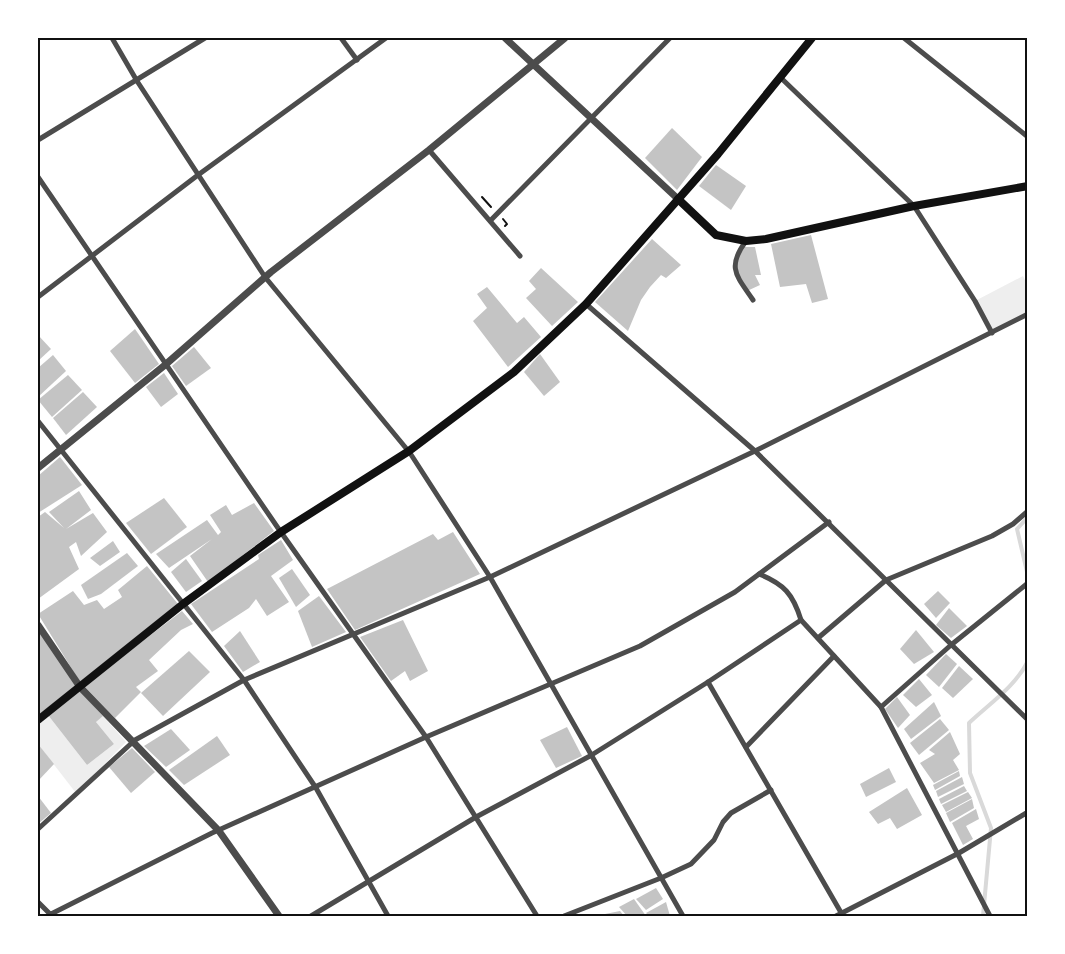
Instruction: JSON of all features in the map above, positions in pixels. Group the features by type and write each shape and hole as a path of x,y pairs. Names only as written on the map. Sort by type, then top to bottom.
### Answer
{"main road":[{"path":"38,720 183,604 281,532 409,451 514,372 586,304 678,200 812,38"},
{"path":"678,200 716,235 746,241 766,239 914,206 1028,186"}],"street":[{"path":"112,38 137,81 265,277 409,451 490,577 590,756 683,916"},
{"path":"38,140 205,38"},
{"path":"341,38 357,60"},
{"path":"38,297 198,175 386,38"},
{"path":"505,38 534,63 678,200"},
{"path":"38,468 165,365 265,277 429,150 565,38"},
{"path":"491,220 670,38"},
{"path":"904,38 1028,137"},
{"path":"780,77 914,206 975,301 992,333"},
{"path":"429,150 520,256"},
{"path":"38,178 90,257 426,737 537,916"},
{"path":"746,241 736,255 734,269 754,300"},
{"path":"586,304 755,451 1028,720"},
{"path":"38,829 132,742 244,680 490,577 755,451 1028,314"},
{"path":"38,421 244,680 316,788 388,916"},
{"path":"818,638 886,580 992,536 1013,524 1028,511"},
{"path":"38,902 51,915 219,831 426,737 640,646 735,592 829,522"},
{"path":"759,574 780,583 797,607 801,620 881,707 959,853 990,916"},
{"path":"881,707 951,645 1028,583"},
{"path":"311,916 476,817 590,756 708,682 801,620"},
{"path":"38,625 80,686 219,831 279,916"},
{"path":"746,747 834,656"},
{"path":"708,682 840,916 959,853 1028,812"},
{"path":"564,916 661,878 691,864 714,840 723,822 732,814 770,790"}],"shaded area":[{"path":"1023,276 1027,284 1027,314 992,333 975,301"},
{"path":"48,715 87,765 114,744 96,722 103,716 126,742 76,793 38,744 38,723"}],"building":[{"path":"672,128 702,157 677,190 645,158"},
{"path":"716,165 746,186 731,210 699,186"},
{"path":"811,235 828,299 812,303 806,284 780,287 771,244"},
{"path":"652,239 681,265 666,278 661,275 650,287 641,300 628,331 595,302"},
{"path":"741,247 755,247 761,275 755,275 760,285 747,291 734,269"},
{"path":"541,268 578,302 552,326 526,298 536,289 529,281"},
{"path":"487,287 517,323 524,317 541,337 508,367 473,321 487,308 477,294"},
{"path":"135,329 159,364 135,383 110,351"},
{"path":"38,335 51,349 38,361"},
{"path":"194,347 211,368 186,386 172,366"},
{"path":"540,354 560,382 544,396 524,372"},
{"path":"53,355 66,371 38,397 38,368"},
{"path":"164,373 178,394 161,407 146,387"},
{"path":"68,375 82,390 52,417 38,400"},
{"path":"83,392 97,407 66,435 53,418"},
{"path":"60,457 82,485 38,513 38,476"},
{"path":"79,491 91,510 66,529 93,513 107,532 81,556 76,542 69,547 79,569 38,599 38,517 45,512 64,528 49,512"},
{"path":"164,498 187,527 151,554 126,523"},
{"path":"254,503 274,531 208,582 190,556 212,539 169,568 156,554 207,520 218,535 221,532 210,515 226,505 232,515"},
{"path":"453,532 480,574 355,630 327,589 433,534 438,540"},
{"path":"281,540 293,560 271,576 289,602 267,616 256,599 249,608 212,632 191,604 259,559 258,555"},
{"path":"113,541 120,552 100,566 90,558"},
{"path":"127,553 138,566 101,594 88,599 81,585"},
{"path":"186,559 202,581 186,592 171,572"},
{"path":"147,566 178,604 80,682 38,614 73,591 84,605 97,600 104,609 122,597 118,590"},
{"path":"292,569 310,595 296,607 279,578"},
{"path":"938,591 950,603 936,618 924,604"},
{"path":"319,596 346,632 312,647 298,611"},
{"path":"949,608 967,626 951,638 936,625"},
{"path":"182,611 193,624 181,630 149,660 158,671 136,687 141,692 115,718 84,686"},
{"path":"403,620 428,671 410,681 405,671 391,681 360,637"},
{"path":"38,628 76,686 38,715"},
{"path":"916,630 934,652 914,664 900,649"},
{"path":"240,631 260,662 243,672 224,646"},
{"path":"189,651 210,672 163,716 141,693"},
{"path":"946,654 957,664 939,687 926,675"},
{"path":"959,666 973,679 953,698 942,688"},
{"path":"919,679 932,695 916,707 903,695"},
{"path":"79,690 103,716 96,722 114,744 87,765 48,715"},
{"path":"897,697 910,715 898,728 885,709"},
{"path":"934,702 941,716 911,739 904,729"},
{"path":"940,719 949,730 919,755 910,743"},
{"path":"567,727 582,756 556,768 540,740"},
{"path":"171,729 190,750 166,767 144,746"},
{"path":"950,732 960,754 953,760 959,770 934,783 920,763 935,754 929,750"},
{"path":"217,736 230,755 184,785 169,770"},
{"path":"38,744 54,764 38,781"},
{"path":"132,748 155,772 131,793 109,767"},
{"path":"889,768 896,782 866,797 860,784"},
{"path":"959,771 960,776 935,790 933,785"},
{"path":"962,777 964,784 938,797 936,791"},
{"path":"964,786 967,791 941,804 939,799"},
{"path":"907,788 922,815 897,829 890,818 878,824 869,812"},
{"path":"968,792 972,798 946,812 942,805"},
{"path":"38,796 51,813 38,824"},
{"path":"972,799 974,808 950,822 946,813"},
{"path":"976,809 979,819 966,826 973,839 963,845 952,823"},
{"path":"656,888 663,899 646,910 636,899"},
{"path":"634,899 646,916 627,916 619,907"},
{"path":"666,902 670,916 649,916 646,913"},
{"path":"620,911 624,916 606,916 605,914"}],"waterway":[{"path":"1028,517 1017,529 1028,576"},
{"path":"983,916 991,828 970,773 969,723 1009,687 1028,661"}]}
